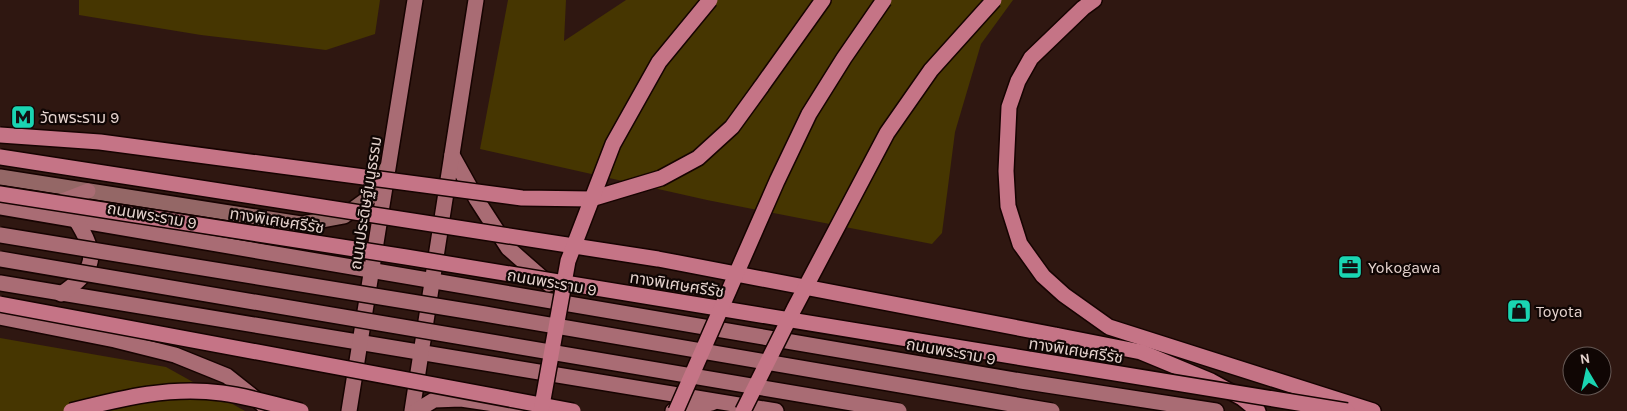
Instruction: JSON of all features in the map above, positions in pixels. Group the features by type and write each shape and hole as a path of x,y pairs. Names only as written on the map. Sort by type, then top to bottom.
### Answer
{"highway":[{"path":"539,411 568,261 613,144 659,62 710,0"},
{"path":"0,134 100,142 522,198 591,199 661,178 698,158 732,127 823,0"},
{"path":"674,411 809,114 844,58 884,0"},
{"path":"742,411 887,133 931,70 994,0"},
{"path":"1094,0 1083,8 1031,58 1018,81 1009,107 1006,171 1008,206 1020,244 1043,276 1064,295 1109,327 1373,411"},
{"path":"0,157 658,259 1141,352 1211,381 1242,398 1258,411"},
{"name":"ทางพิเศษศรีรัช","path":"0,194 416,259 1347,411"},
{"path":"0,304 573,411"},
{"path":"71,411 138,394 181,391 223,393 301,411"}],"main road":[{"name":"ถนนประดิษฐ์มนูธรรม","path":"350,411 415,0"},
{"path":"412,411 476,0"},
{"path":"452,154 477,200 508,248 570,303"},
{"name":"ถนนพระราม 9","path":"0,177 301,224 344,216 370,197 388,166"},
{"path":"32,212 88,191"},
{"name":"ถนนพระราม 9","path":"0,207 432,279 1021,381 1216,411"},
{"path":"61,294 82,278 91,260 89,244 76,220"},
{"path":"0,235 485,314 1052,411"},
{"path":"0,259 899,411"},
{"path":"0,283 776,411"},
{"path":"0,317 115,340 176,355 227,376 268,411"},
{"path":"416,411 434,400 461,399 539,411"},
{"path":"674,411 721,401"}],"shaded area":[{"path":"79,0 380,0 375,34 326,50 201,35 79,15"},
{"path":"508,0 566,0 564,41 626,0 1013,0 981,44 955,132 942,233 932,244 707,200 480,149"},
{"path":"0,338 166,367 245,411 0,411"}],"place":[{"name":"วัดพระราม 9","path":"23,117"},
{"name":"Yokogawa","path":"1350,267"},
{"name":"Toyota","path":"1519,311"}]}
